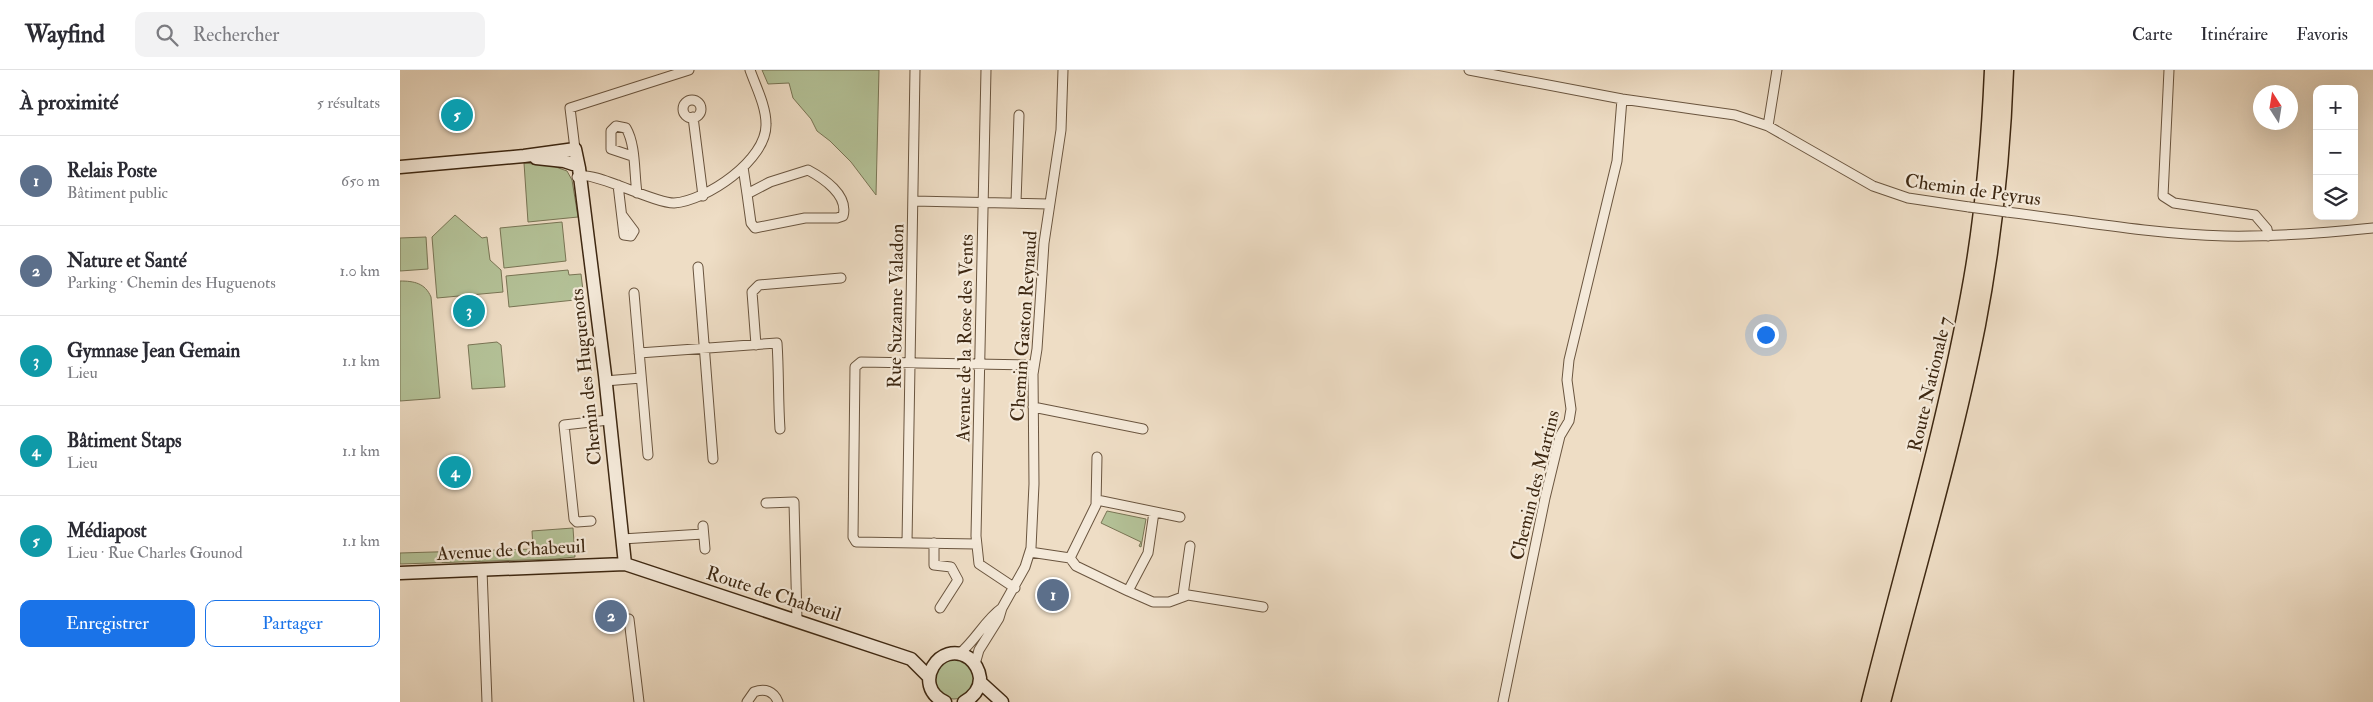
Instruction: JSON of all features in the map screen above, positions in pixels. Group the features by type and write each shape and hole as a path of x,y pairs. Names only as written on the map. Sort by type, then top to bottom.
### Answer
{"highway":[{"name":"Route Nationale 7","path":"1870,702 1942,421 1966,315 1979,234 1990,133 1992,70"},
{"name":"Route Nationale 7","path":"1884,698 1957,411 1976,326 1998,185 2005,70"}],"main road":[{"path":"400,167 524,156 575,166"},
{"name":"Chemin des Huguenots","path":"575,166 605,381 624,564"},
{"name":"Route de Chabeuil","path":"624,564 911,659 938,660 952,654 959,654"},
{"name":"Avenue de Chabeuil","path":"400,572 624,564"},
{"path":"959,654 975,664 980,682 1001,702"},
{"name":"Route de Chabeuil","path":"911,659 929,677 934,694 945,702"},
{"path":"929,677 930,671 938,660"},
{"path":"968,699 980,682"},
{"path":"968,699 1001,702"}],"street":[{"name":"Chemin des Huguenots","path":"575,166 570,108 689,70"},
{"path":"575,166 591,180 607,180 659,201 674,202 703,196 743,167 759,150 764,139 766,125 764,111 750,70"},
{"name":"Rue Suzanne Valadon","path":"907,542 915,70"},
{"name":"Avenue de la Rose des Vents","path":"986,70 981,358 978,365 976,544 981,567 1014,588"},
{"name":"Chemin Gaston Reynaud","path":"975,664 979,650 999,618 1002,608 1014,588 1030,552 1034,484 1034,365 1048,204 1061,130 1063,70"},
{"name":"Chemin de Peyrus","path":"1469,70 1622,99 1735,114 1768,126 1872,186 1908,198 2168,232 2268,236 2373,228"},
{"path":"1768,126 1777,70"},
{"path":"2169,70 2162,196 2174,203 2255,215 2267,229 2268,236"},
{"name":"Chemin des Martins","path":"1503,702 1545,498 1560,436 1569,420 1571,410 1567,380 1569,360 1617,161 1622,99"},
{"path":"1016,202 1019,114"},
{"path":"693,117 703,196"},
{"path":"632,156 636,193"},
{"path":"743,167 751,223 756,228 805,218 836,218 843,216 845,210 841,200 827,180 808,170 770,182 747,194"},
{"path":"618,185 622,215"},
{"path":"913,201 983,201 1048,204"},
{"path":"698,267 713,459"},
{"path":"756,345 752,292 759,285 840,278"},
{"path":"634,294 648,455"},
{"path":"639,353 777,343 779,371 777,388 780,429"},
{"path":"976,544 856,542 853,537 855,367 860,362 1034,365"},
{"path":"605,381 641,378"},
{"path":"1033,407 1143,429"},
{"path":"591,521 577,522 574,519 564,426 609,420"},
{"path":"1070,558 1097,500 1097,457"},
{"path":"1097,500 1180,517"},
{"path":"766,502 794,502 797,620"},
{"path":"1128,591 1148,553 1154,512"},
{"path":"622,539 703,530 705,549"},
{"path":"934,543 934,565"},
{"path":"1183,595 1190,546"},
{"path":"1030,552 1070,558 1076,566 1153,602 1169,602 1183,595 1262,607"},
{"path":"924,565 951,567 958,580 940,608"},
{"path":"482,570 487,702"},
{"name":"Chemin Gaston Reynaud","path":"959,654 974,640 994,614 1002,608"},
{"path":"629,619 639,702"},
{"path":"747,702 754,692 764,690 774,695 778,702"}],"green space":[{"path":"762,70 879,70 876,195 851,162 817,131 811,119 793,98 789,83 768,84"},
{"path":"524,163 553,166 567,171 572,180 578,217 528,222"},
{"path":"455,215 482,238 487,237 490,260 501,270 503,292 437,298 432,237"},
{"path":"562,222 566,261 504,268 500,228"},
{"path":"426,237 428,269 400,271 400,238"},
{"path":"568,270 569,275 581,274 584,299 509,307 506,276"},
{"path":"400,281 422,286 429,292 431,297 440,398 400,401"},
{"path":"497,342 501,345 505,387 472,389 468,345"},
{"path":"1107,511 1146,519 1141,547 1139,546 1141,542 1101,523"},
{"path":"573,528 575,557 400,564 400,553 533,549 532,531"},
{"path":"954,659 968,665 974,679 968,693 954,699 940,693 934,679 940,665"}],"place":[{"name":"Médiapost","path":"457,115"},
{"name":"Gymnase Jean Gemain","path":"469,311"},
{"name":"Bâtiment Staps","path":"455,472"},
{"name":"Relais Poste","path":"1053,595"},
{"name":"Nature et Santé","path":"611,616"}]}
